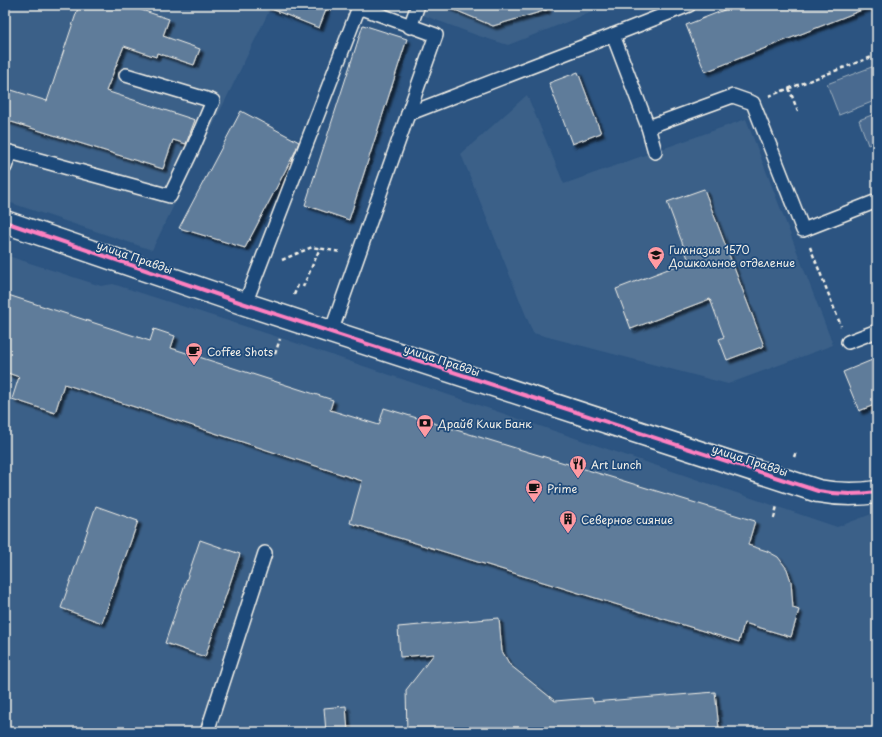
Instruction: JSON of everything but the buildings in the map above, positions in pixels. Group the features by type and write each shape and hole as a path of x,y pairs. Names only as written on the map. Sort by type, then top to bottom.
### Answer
{"street":[{"name":"улица Правды","path":"5,222 245,304 818,491 838,495 858,495 877,492"}],"lane":[{"path":"410,26 418,5"},
{"path":"408,114 689,5"},
{"path":"245,304 359,8 436,35 331,332"},
{"path":"613,35 648,127 655,152"},
{"path":"5,168 10,152 170,196 213,101 126,76"},
{"path":"648,127 733,96 753,102 803,230 877,200"},
{"path":"848,342 877,331"},
{"path":"207,732 265,553"}],"path":[{"path":"753,102 877,55"},
{"path":"789,88 798,112"},
{"path":"803,230 848,342"},
{"path":"258,271 312,247 358,256"},
{"path":"303,287 320,248"},
{"path":"294,295 298,285"},
{"path":"275,354 281,338"},
{"path":"794,457 796,452"},
{"path":"774,518 777,506"}],"shaded area":[{"path":"5,5 272,5 152,250 5,201"},
{"path":"396,5 610,5 508,45 479,36"},
{"path":"877,65 877,100 839,115 827,84"},
{"name":"Гимназия 1570 Дошкольное отделение","path":"527,95 564,184 746,119 833,345 728,384 533,333 461,154"},
{"path":"877,113 877,141 868,145 859,120"},
{"path":"5,255 101,286 113,284 281,338 837,527 877,512 877,732 5,732"}],"cycle path":[{"path":"5,222 245,304 818,491 848,494 877,492"}],"place":[{"name":"Гимназия 1570 Дошкольное отделение","path":"656,270"},
{"name":"Coffee Shots","path":"194,366"},
{"name":"Драйв Клик Банк","path":"425,438"},
{"name":"Art Lunch","path":"578,479"},
{"name":"Prime","path":"534,503"},
{"name":"Северное сияние","path":"568,534"}]}
